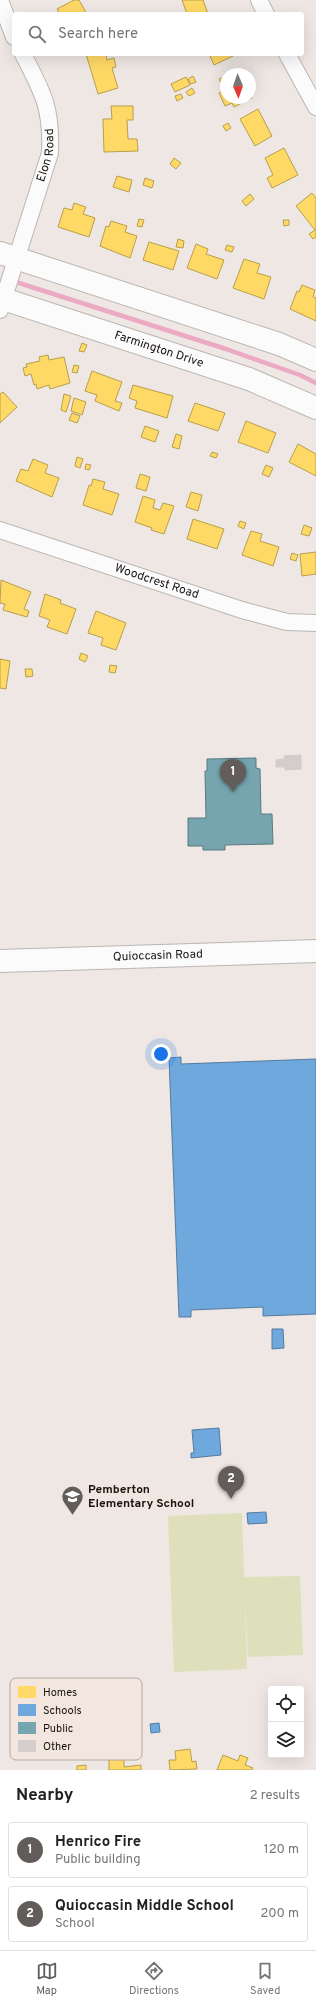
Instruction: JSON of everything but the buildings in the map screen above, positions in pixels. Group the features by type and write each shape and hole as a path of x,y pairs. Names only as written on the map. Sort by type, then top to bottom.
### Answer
{"street":[{"path":"0,0 12,32"},
{"path":"259,0 265,12"},
{"name":"Elon Road","path":"1,303 9,256 46,170 50,153 50,119 44,93 24,56"},
{"path":"288,56 316,107"},
{"path":"9,256 279,344 316,360"},
{"name":"Farmington Drive","path":"1,303 249,380 316,408"},
{"name":"Woodcrest Road","path":"0,530 242,610 286,622 316,623"},
{"name":"Quioccasin Road","path":"0,961 316,951"}],"green space":[{"path":"242,1513 244,1577 300,1576 303,1655 248,1657 245,1595 247,1669 174,1672 168,1516"}],"waterway":[{"path":"19,283 226,349 300,375 316,383"}],"place":[{"name":"Henrico Fire","path":"233,792"},
{"name":"Quioccasin Middle School","path":"231,1499"},
{"name":"Pemberton Elementary School","path":"73,1516"}]}
